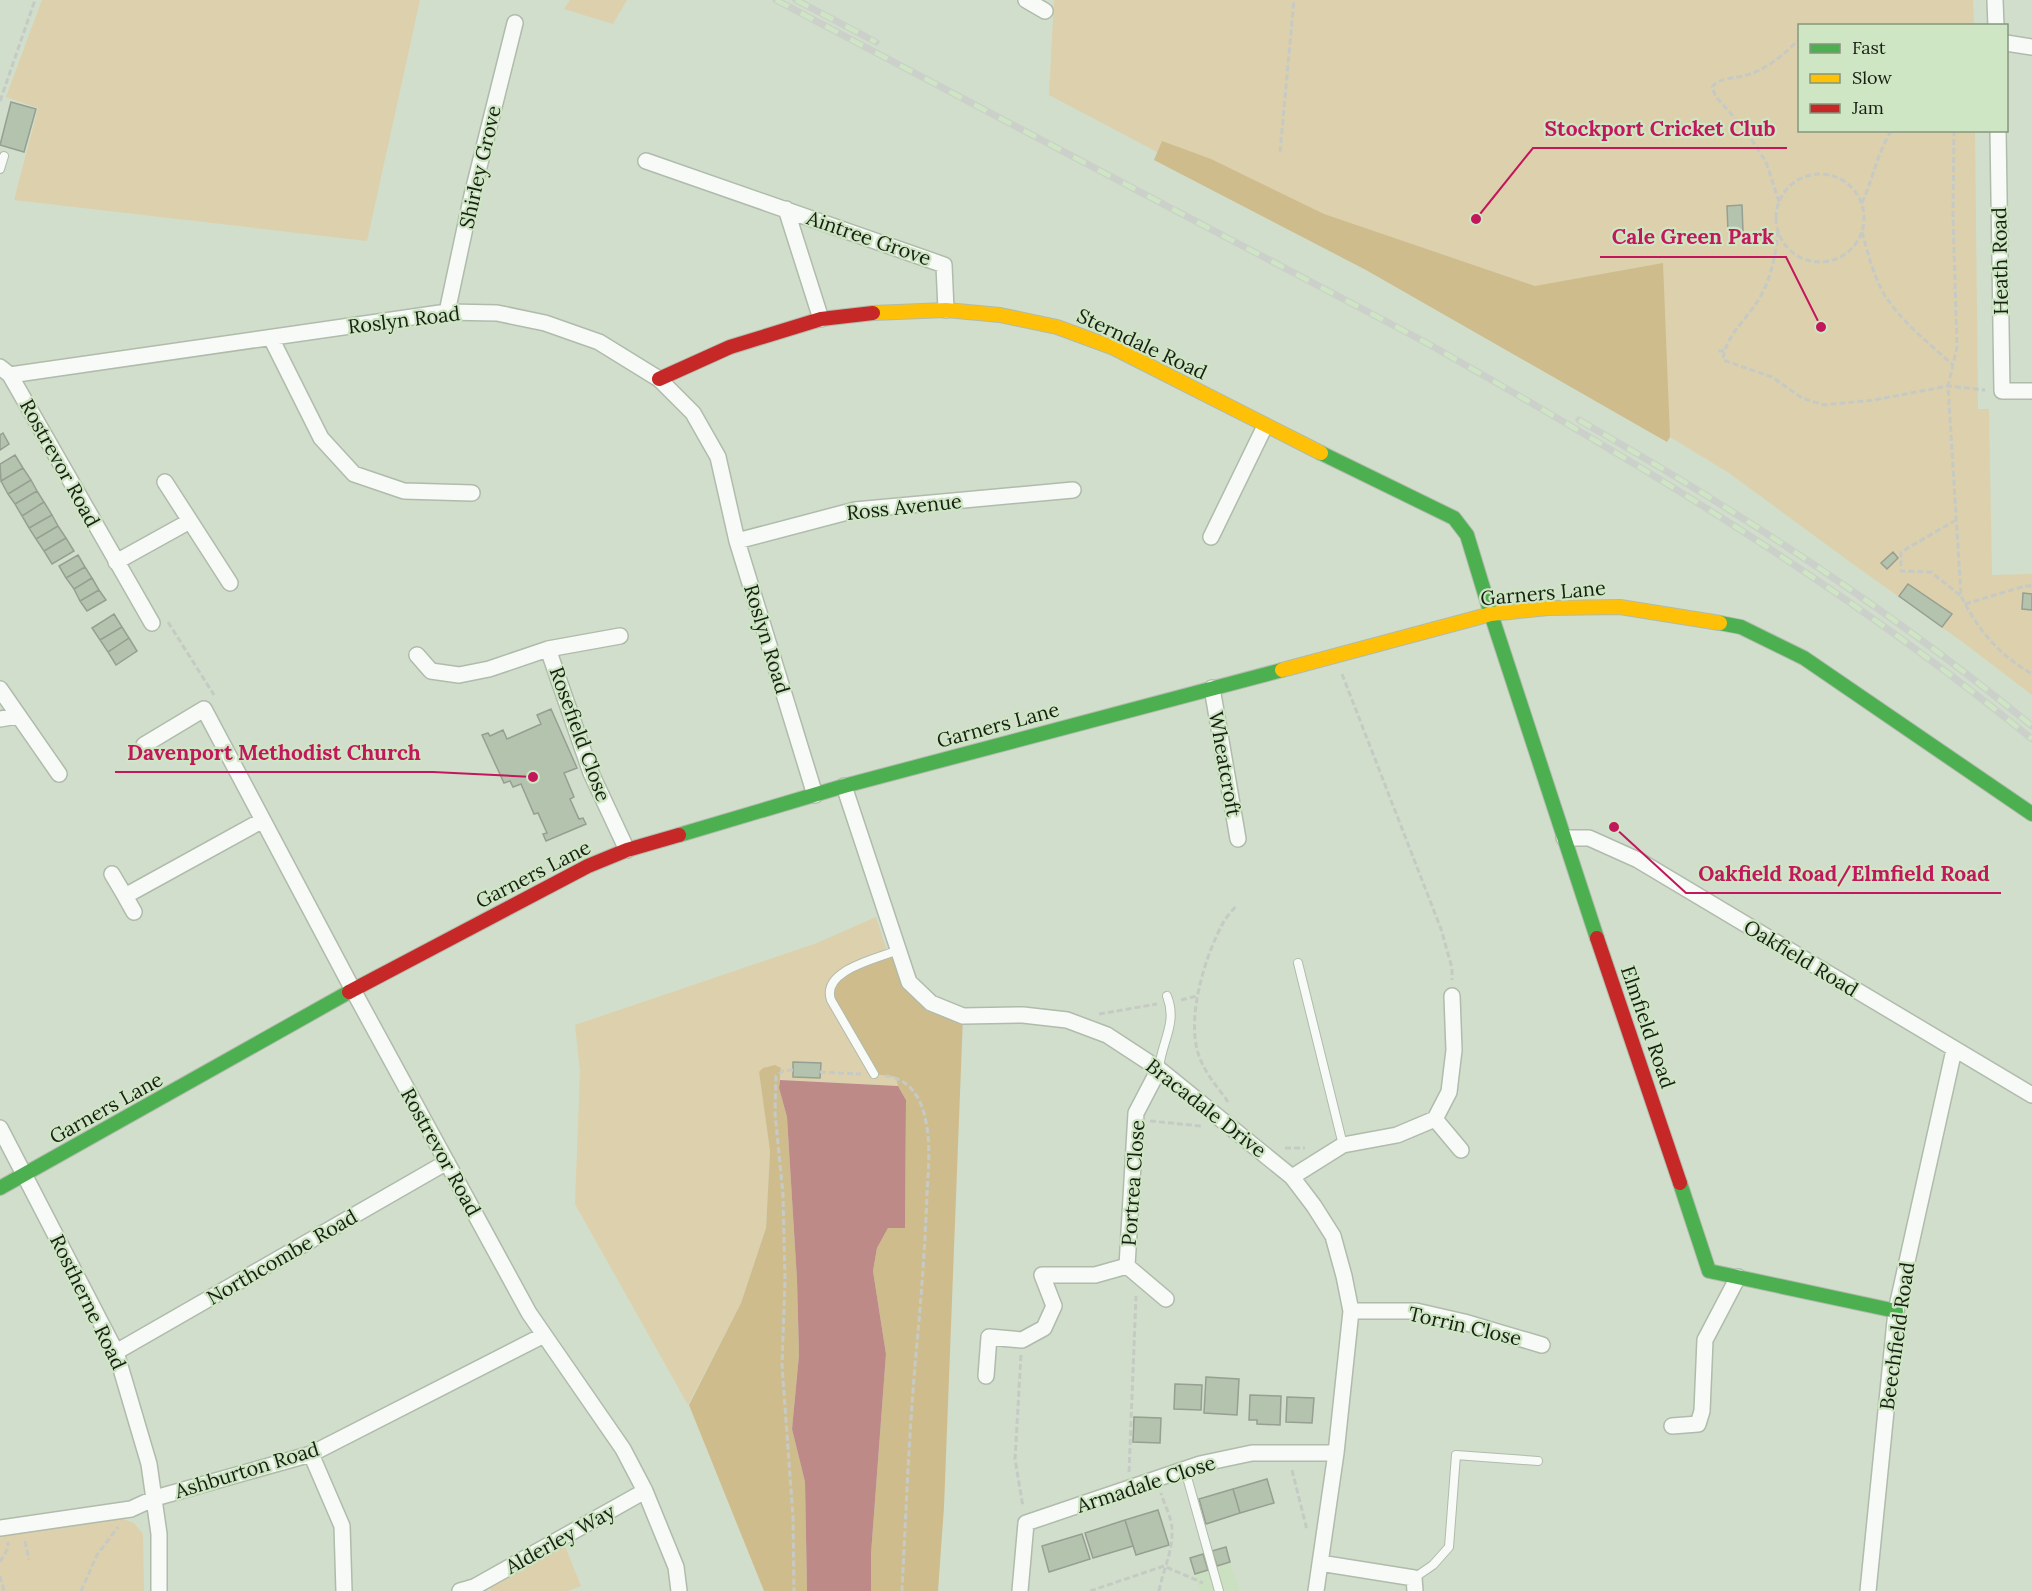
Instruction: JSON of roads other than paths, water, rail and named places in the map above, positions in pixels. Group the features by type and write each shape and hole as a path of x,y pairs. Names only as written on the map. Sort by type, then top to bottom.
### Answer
{"street":[{"path":"1026,0 1045,11"},
{"path":"1995,0 1996,24"},
{"name":"Shirley Grove","path":"447,312 472,195 514,23"},
{"path":"2008,43 2032,47"},
{"name":"Heath Road","path":"1998,132 2002,392 2032,391"},
{"name":"Aintree Grove","path":"646,161 944,265 946,310"},
{"name":"Aintree Grove","path":"786,209 821,319"},
{"name":"Sterndale Road","path":"659,379 730,347 821,319 892,311 946,310 1000,315 1057,327 1114,348 1265,426 1454,518 1467,535 1491,614"},
{"name":"Roslyn Road","path":"5,371 271,338 447,312 497,313 545,323 599,342 659,379 693,413 718,457 737,541 815,795"},
{"path":"271,338 321,438 354,474 404,491 472,493"},
{"name":"Rostrevor Road","path":"5,371 152,622"},
{"path":"1211,537 1265,426"},
{"path":"165,482 230,583"},
{"name":"Ross Avenue","path":"737,541 855,510 1073,490"},
{"path":"116,562 190,521"},
{"name":"Garners Lane","path":"0,1188 353,990 588,867 627,850 844,786 1491,614 1548,608 1620,606 1741,627 1804,657 2032,814"},
{"name":"Elmfield Road","path":"1491,614 1709,1271 1896,1311"},
{"path":"548,649 620,636"},
{"name":"Rosefield Close","path":"417,655 431,671 459,675 489,669 548,649 591,773 627,850"},
{"name":"Wheatcroft","path":"1212,688 1238,839"},
{"path":"0,689 59,774"},
{"name":"Rostrevor Road","path":"144,745 204,709 353,990 529,1313 623,1449 645,1491 676,1568 679,1591"},
{"path":"0,719 17,716"},
{"name":"Bracadale Drive","path":"844,786 909,982 931,1003 963,1016 1023,1015 1067,1020 1107,1035 1159,1070 1292,1177 1333,1236 1351,1311 1336,1453 1316,1591"},
{"path":"125,896 263,820"},
{"name":"Oakfield Road","path":"1564,838 1589,838 1638,860 2032,1095"},
{"path":"112,874 134,912"},
{"path":"1292,1177 1340,1147 1397,1135 1435,1119 1449,1092 1454,1050 1452,996"},
{"name":"Beechfield Road","path":"1868,1591 1896,1311 1954,1050"},
{"name":"Portrea Close","path":"1132,1270 1136,1113 1159,1070"},
{"path":"1435,1119 1461,1150"},
{"name":"Rostherne Road","path":"0,1128 116,1352 139,1425 155,1498 160,1552 159,1591"},
{"name":"Northcombe Road","path":"116,1352 447,1162"},
{"name":"Portrea Close","path":"986,1376 988,1337 1022,1340 1044,1328 1054,1306 1042,1275 1095,1275 1132,1270 1166,1299"},
{"path":"1672,1426 1698,1424 1702,1411 1705,1340 1738,1277"},
{"name":"Torrin Close","path":"1351,1311 1416,1311 1464,1322 1542,1345"},
{"name":"Ashburton Road","path":"0,1528 132,1509 155,1498 311,1454 544,1335"},
{"name":"Armadale Close","path":"1020,1591 1026,1523 1185,1470 1252,1453 1336,1453"},
{"path":"311,1454 342,1526 344,1591"},
{"name":"Alderley Way","path":"470,1590 645,1491"},
{"path":"1320,1563 1415,1584"}],"lane":[{"path":"0,170 4,156"},
{"path":"874,1074 831,1000 830,984 842,972 898,950"},
{"path":"1298,963 1340,1147"},
{"path":"1159,1070 1160,1056 1169,1033 1172,1009 1168,999"},
{"path":"1415,1584 1449,1547 1456,1455 1538,1461"},
{"path":"1185,1470 1219,1590"}],"railway":[{"path":"776,0 1425,342 1582,433 1737,528 1813,578 1888,629 2032,739"},
{"path":"796,0 876,42"},
{"path":"1579,420 1697,489 1812,563 1924,642 2032,726"}],"place":[{"name":"Stockport Cricket Club","path":"1476,219"},
{"name":"Cale Green Park","path":"1821,327"},
{"name":"Davenport Methodist Church","path":"533,777"},
{"name":"Oakfield Road/Elmfield Road","path":"1614,827"}]}
